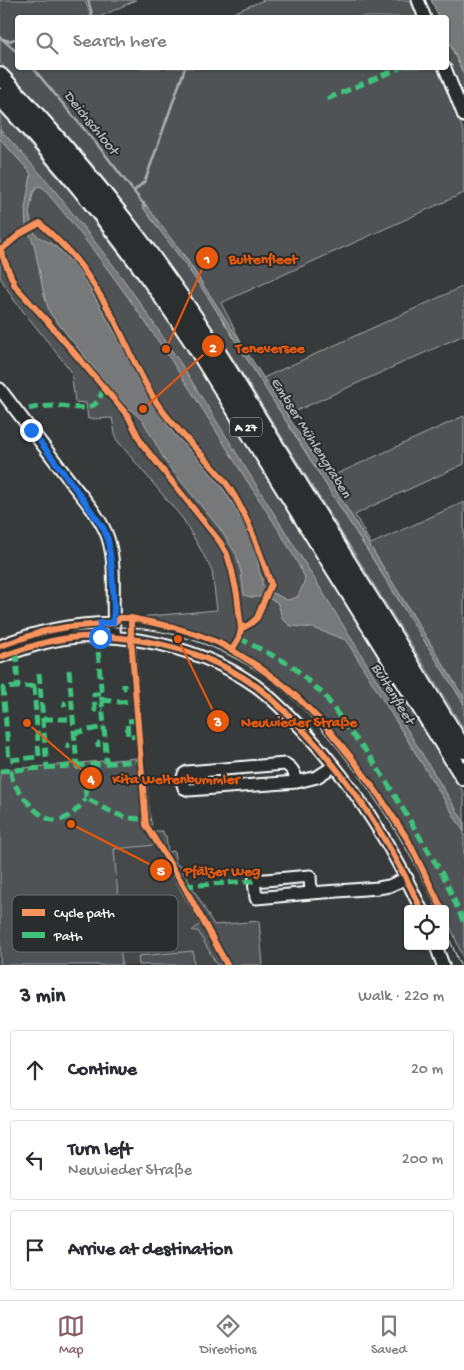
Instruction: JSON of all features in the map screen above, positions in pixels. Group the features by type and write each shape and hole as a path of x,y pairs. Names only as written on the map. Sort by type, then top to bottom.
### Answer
{"highway":[{"name":"A 27","path":"0,76 48,127 86,172 146,248 179,294 464,750"},
{"name":"A 27","path":"0,97 71,176 128,247 162,294 464,777"}],"street":[{"path":"418,0 424,15"},
{"path":"446,70 464,116"},
{"path":"0,389 104,529 108,540 112,569 115,637"},
{"path":"0,646 41,632 67,627 113,623"},
{"path":"0,657 56,640 115,637 168,645 205,658 228,669 256,686 278,704 307,734 347,782 386,840 419,905"},
{"path":"297,782 291,768 285,764 187,772 184,774 182,781 184,788 189,790 297,782 317,777 334,766"},
{"path":"311,893 310,876 254,881 256,898 378,888 389,886 407,878"},
{"path":"437,950 443,965"}],"shaded area":[{"path":"0,0 85,0 90,15 15,15 15,70 438,70 464,132 464,193 221,303 247,353 184,255 142,206 208,297 464,704 464,729 234,360 193,300 137,221 108,184 48,113 0,63"},
{"path":"88,0 136,0 104,15 92,15"},
{"path":"264,0 410,0 416,15 228,15"},
{"path":"431,0 464,0 464,75 449,41 449,15 438,15"},
{"path":"449,42 464,75 464,105 449,67"},
{"path":"0,111 75,197 154,300 202,373 464,793 464,960 449,923 449,905 441,905 409,839 364,772 331,731 299,697 279,680 235,651 236,649 221,641 191,629 139,617 217,610 212,571 183,519 116,439 112,418 88,419 86,403 75,402 71,371 14,300 0,277"},
{"path":"0,129 48,182 113,265 181,364 464,822 464,832 346,640 313,628 291,626 282,619 277,602 244,595 236,554 220,529 167,464 143,421 116,396 50,313 44,295 34,244 26,227 25,208 31,175 0,139","holes":["38,186 42,187 121,287 192,393 281,534 305,578 298,596 295,598 287,600 265,589 252,540 224,490 203,464 174,434 144,391 119,340 77,268 61,251 37,236 33,230 29,213 33,193"]},
{"path":"144,202 216,304 328,478 464,698 464,704 208,297 142,206"},
{"path":"464,286 464,335 287,415 263,378"},
{"path":"464,416 464,464 355,515 371,544 464,502 464,698 328,478"},
{"path":"128,647 136,648 143,749 153,831 163,831 166,836 168,852 174,851 176,865 181,865 214,925 259,921 263,965 217,965 198,931 192,931 200,924 155,845 114,849 118,895 12,895 12,952 121,952 122,965 0,965 0,770 137,758"},
{"path":"155,845 200,924 193,931 198,931 217,965 122,965 121,952 178,952 178,895 118,895 113,848"},
{"path":"193,951 194,965 139,965 138,956"}],"waterway":[{"path":"88,0 92,15"},
{"name":"Deichschloot","path":"0,37 15,50"},
{"path":"3,39 9,41 15,39"},
{"name":"Deichschloot","path":"35,70 104,153 145,206"},
{"path":"134,191 145,181 184,70"}],"tram line":[{"path":"0,650 36,637 72,630 108,627 144,629 179,636 213,648 246,664 278,686 320,727 343,755 370,791 394,829 417,868 435,905"},
{"path":"449,938 460,965"}],"marked path":[{"path":"327,99 395,70"},
{"path":"29,409 48,406 89,407 95,404 101,396 104,386"},
{"path":"97,637 106,763"},
{"path":"239,638 291,665 325,696 386,781 444,877 464,923"},
{"path":"16,652 18,688"},
{"path":"69,670 77,766 85,775 86,798 120,816 145,819"},
{"path":"39,673 47,768"},
{"path":"123,688 124,684"},
{"path":"34,686 39,757 9,760 3,688 34,686"},
{"path":"101,694 94,694 95,710 103,709"},
{"path":"102,700 136,701"},
{"path":"63,703 65,706"},
{"path":"43,719 73,719"},
{"path":"138,720 127,721 128,737 139,736"},
{"path":"74,733 104,727"},
{"path":"97,743 98,747"},
{"path":"67,746 68,749"},
{"path":"0,771 141,761"},
{"path":"11,771 17,789 33,808 49,819 64,819 71,815 86,798"},
{"path":"184,886 254,881"}],"cycle path":[{"path":"0,249 20,234 40,223 68,251 86,273 110,312 157,403 173,424 218,473 233,494 252,532 271,584 257,618 241,629"},
{"path":"0,250 15,286 128,416 142,444 220,542 227,554 237,594 241,629 239,638 232,650"},
{"path":"0,646 41,632 67,627 113,623 120,618 131,618 196,634 232,650 282,684 324,724 354,761 408,840 440,905"},
{"path":"131,618 131,639 146,825 184,886 227,965"},
{"path":"0,657 60,639 87,637 116,638 159,644 188,652 216,663 243,677 286,712 338,771 354,792 397,861 419,905"}],"place":[{"name":"Bultenfleet","path":"166,349"},
{"name":"Teneversee","path":"143,409"},
{"name":"Neuwieder Straße","path":"178,639"},
{"name":"Kita Weltenbummler","path":"27,723"},
{"name":"Pfälzer Weg","path":"71,824"}],"route":[{"path":"31,430 98,519 108,540 112,569 113,623 100,623 100,637"}],"water label":[{"name":"Embser Mühlengraben","path":"312,437"}]}
